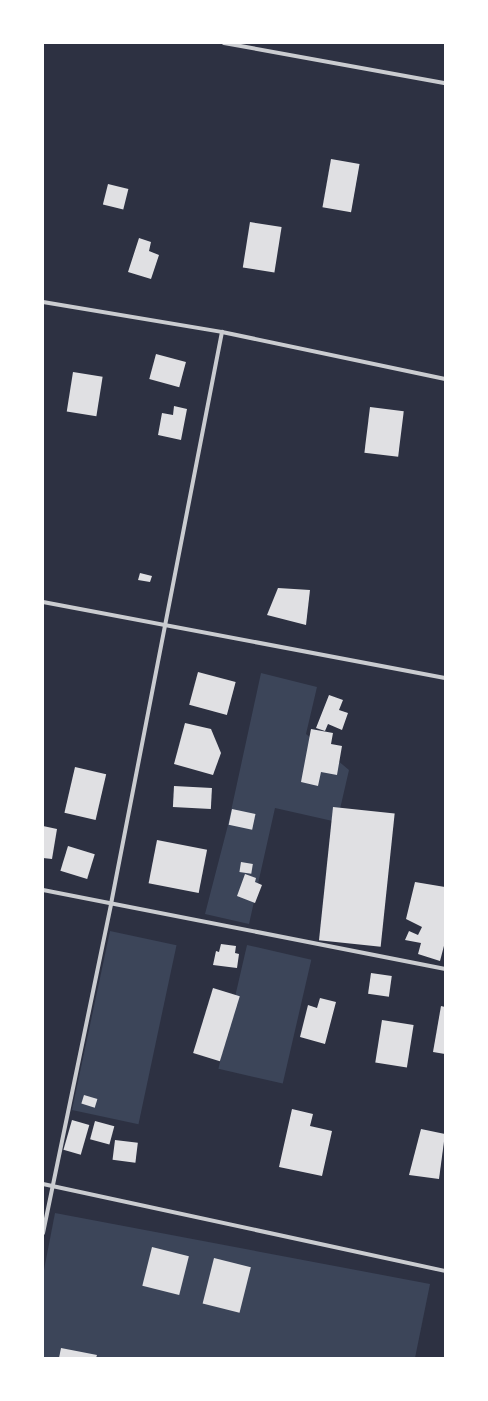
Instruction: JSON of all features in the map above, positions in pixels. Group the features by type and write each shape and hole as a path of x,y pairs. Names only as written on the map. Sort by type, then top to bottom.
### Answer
{"street":[{"path":"224,43 445,83"},
{"path":"43,302 222,332 445,379"},
{"path":"43,1233 111,904 164,624 222,332"},
{"path":"43,602 445,678"},
{"path":"43,890 445,969"},
{"path":"43,1184 445,1271"}],"shaded area":[{"path":"261,673 317,687 306,734 349,770 337,822 275,808 249,924 205,914 228,825"},
{"path":"110,931 177,945 138,1124 72,1110"},
{"path":"247,945 311,960 283,1084 218,1069"},
{"path":"55,1213 430,1284 415,1358 43,1358 43,1275"}],"building":[{"path":"331,159 360,164 351,212 322,207"},
{"path":"108,184 128,189 123,209 103,204"},
{"path":"250,222 282,227 274,272 243,267"},
{"path":"139,238 151,242 149,251 159,255 151,279 128,272"},
{"path":"156,354 186,362 179,387 149,379"},
{"path":"73,372 103,377 96,416 67,412"},
{"path":"174,406 187,409 181,440 158,435 162,413 173,415"},
{"path":"370,407 404,411 398,457 364,453"},
{"path":"140,573 152,576 150,582 138,580"},
{"path":"278,588 310,590 306,625 267,615"},
{"path":"198,672 236,682 227,715 189,705"},
{"path":"329,695 343,700 339,710 348,713 342,730 328,724 325,731 316,728"},
{"path":"185,723 211,729 221,753 213,775 174,764"},
{"path":"311,729 333,733 331,744 342,746 337,775 321,772 318,786 301,782"},
{"path":"75,767 106,774 96,820 64,813"},
{"path":"174,786 212,788 211,809 173,807"},
{"path":"333,807 395,813 381,947 319,940"},
{"path":"232,809 255,814 252,830 229,825"},
{"path":"43,826 57,829 52,859 43,858"},
{"path":"157,840 207,850 199,893 149,883"},
{"path":"68,846 95,854 87,879 60,871"},
{"path":"241,862 253,864 251,874 239,872"},
{"path":"245,874 256,878 255,882 262,885 255,903 237,896"},
{"path":"415,882 445,887 445,942 440,961 418,954 421,943 405,940 409,931 418,935 422,927 406,919"},
{"path":"221,944 236,946 235,953 239,954 237,968 213,965 216,951 219,952"},
{"path":"371,973 392,976 389,997 368,994"},
{"path":"213,988 240,996 220,1061 193,1053"},
{"path":"320,998 336,1002 325,1044 300,1037 308,1005 317,1008"},
{"path":"441,1006 445,1007 445,1054 433,1052"},
{"path":"382,1020 414,1025 407,1067 375,1062"},
{"path":"84,1095 97,1099 95,1108 81,1104"},
{"path":"292,1109 313,1114 310,1126 332,1131 322,1176 279,1167"},
{"path":"72,1120 89,1125 81,1155 63,1150"},
{"path":"95,1121 114,1126 109,1145 90,1139"},
{"path":"421,1129 445,1134 439,1179 409,1175"},
{"path":"115,1140 138,1143 135,1163 113,1160"},
{"path":"152,1247 189,1256 179,1295 142,1286"},
{"path":"214,1258 251,1267 240,1313 203,1304"},
{"path":"61,1348 97,1355 96,1358 59,1358"}]}
